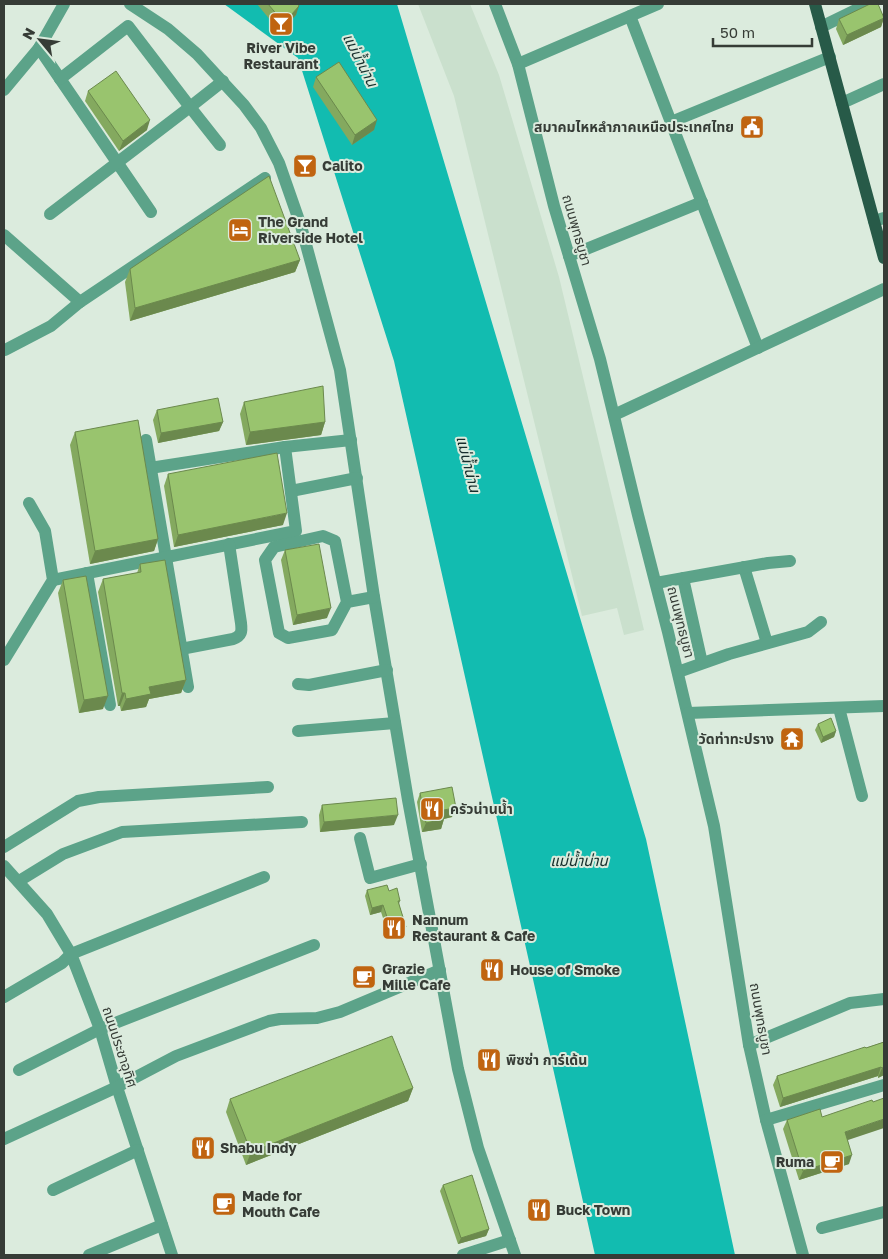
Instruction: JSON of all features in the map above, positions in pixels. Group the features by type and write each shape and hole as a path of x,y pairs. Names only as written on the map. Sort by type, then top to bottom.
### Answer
{"main road":[{"path":"815,4 842,103 879,219 884,258"}],"street":[{"path":"5,87 39,48 64,4"},
{"path":"130,4 168,29 197,54 244,105 261,128 279,163 301,226 340,370 386,670 458,1068 478,1148 515,1255"},
{"name":"ถนนพุทธบูชา","path":"495,4 518,64 554,206 600,359 678,672 714,826 749,1045 766,1120 802,1255"},
{"path":"518,64 658,4"},
{"path":"822,27 868,4"},
{"path":"630,16 758,348"},
{"path":"60,79 128,26 220,145"},
{"path":"39,48 151,212"},
{"path":"671,122 830,57"},
{"path":"50,214 223,82"},
{"path":"842,103 884,84"},
{"path":"5,350 51,326 80,302 265,178"},
{"path":"569,256 702,202"},
{"path":"4,235 80,302"},
{"path":"614,415 884,289"},
{"path":"146,440 188,687"},
{"path":"150,468 351,440"},
{"path":"53,580 296,531 285,448"},
{"path":"291,491 357,478"},
{"path":"4,660 53,580 45,531 29,503"},
{"path":"323,536 335,541 347,602 332,630 288,638 278,633 265,560 274,546 323,536"},
{"path":"181,649 240,636 241,623 229,544"},
{"path":"656,583 744,567 790,561"},
{"path":"744,567 767,643"},
{"path":"87,573 110,705"},
{"path":"683,578 702,663"},
{"path":"347,602 374,597"},
{"path":"678,672 767,643 808,632 821,622"},
{"path":"298,684 309,685 386,670"},
{"path":"688,713 884,706"},
{"path":"839,708 862,796"},
{"path":"298,730 395,723"},
{"path":"4,847 78,801 99,797 268,787"},
{"path":"19,881 64,854 122,832 302,822"},
{"path":"360,838 370,878 421,864"},
{"name":"ถนนประชาอุทิศ","path":"4,866 47,914 71,954 100,1029 172,1255"},
{"path":"4,997 62,963 71,954 264,877"},
{"path":"19,1070 100,1029 314,945"},
{"path":"4,1139 117,1087 176,1056 269,1021 317,1018 340,1012 440,970"},
{"path":"749,1045 850,1003 884,999"},
{"path":"766,1120 884,1085"},
{"path":"53,1190 138,1150"},
{"path":"822,1228 884,1212"},
{"path":"89,1255 162,1225"},
{"path":"463,1255 510,1240"}],"shaded area":[{"path":"418,4 470,4 499,75 559,277 644,630 624,635 617,608 582,616 454,96"}],"water":[{"name":"แม่น้ำน่าน","path":"224,4 397,4 646,839 735,1255 595,1255 394,361 298,58"}],"building":[{"path":"268,4 298,4 299,6 284,23"},
{"path":"870,4 878,4 884,18 847,35 839,19"},
{"path":"339,62 377,120 355,135 316,77"},
{"path":"116,71 150,120 123,141 88,91"},
{"name":"The Grand Riverside Hotel","path":"269,176 300,260 135,308 130,269"},
{"path":"323,386 325,422 250,432 244,402"},
{"path":"218,398 223,422 161,433 157,410"},
{"path":"138,420 158,539 95,551 75,432"},
{"path":"277,453 287,513 178,535 168,474"},
{"path":"319,544 331,608 297,615 285,550"},
{"path":"165,560 186,680 149,687 151,694 126,699 125,693 122,693 103,579 141,572 140,564"},
{"path":"86,576 108,696 84,700 63,580"},
{"path":"831,718 836,731 823,737 818,724"},
{"path":"452,787 456,808 443,810 444,819 426,823 420,793"},
{"path":"396,798 398,815 324,822 322,805"},
{"path":"387,885 389,891 397,888 400,901 398,901 406,927 392,932 383,905 372,908 367,890"},
{"path":"392,1036 413,1088 251,1152 230,1099"},
{"path":"884,1042 884,1067 783,1098 777,1076"},
{"path":"884,1098 884,1119 845,1132 852,1155 803,1171 787,1120 820,1109 822,1117 872,1100 873,1102"},
{"path":"472,1175 489,1229 461,1238 443,1185"}],"place":[{"name":"River Vibe Restaurant","path":"281,24"},
{"name":"สมาคมไหหลำภาคเหนือประเทศไทย","path":"752,127"},
{"name":"Calito","path":"305,166"},
{"name":"The Grand Riverside Hotel","path":"240,230"},
{"name":"วัดท่าทะปราง","path":"792,739"},
{"name":"ครัวน่านน้ำ","path":"432,809"},
{"name":"Nannum Restaurant & Cafe","path":"394,928"},
{"name":"House of Smoke","path":"492,970"},
{"name":"Grazie Mille Cafe","path":"364,977"},
{"name":"พิซซ่า การ์เด้น","path":"489,1060"},
{"name":"Shabu Indy","path":"203,1148"},
{"name":"Ruma","path":"832,1162"},
{"name":"Made for Mouth Cafe","path":"224,1204"},
{"name":"Buck Town","path":"539,1210"}]}
